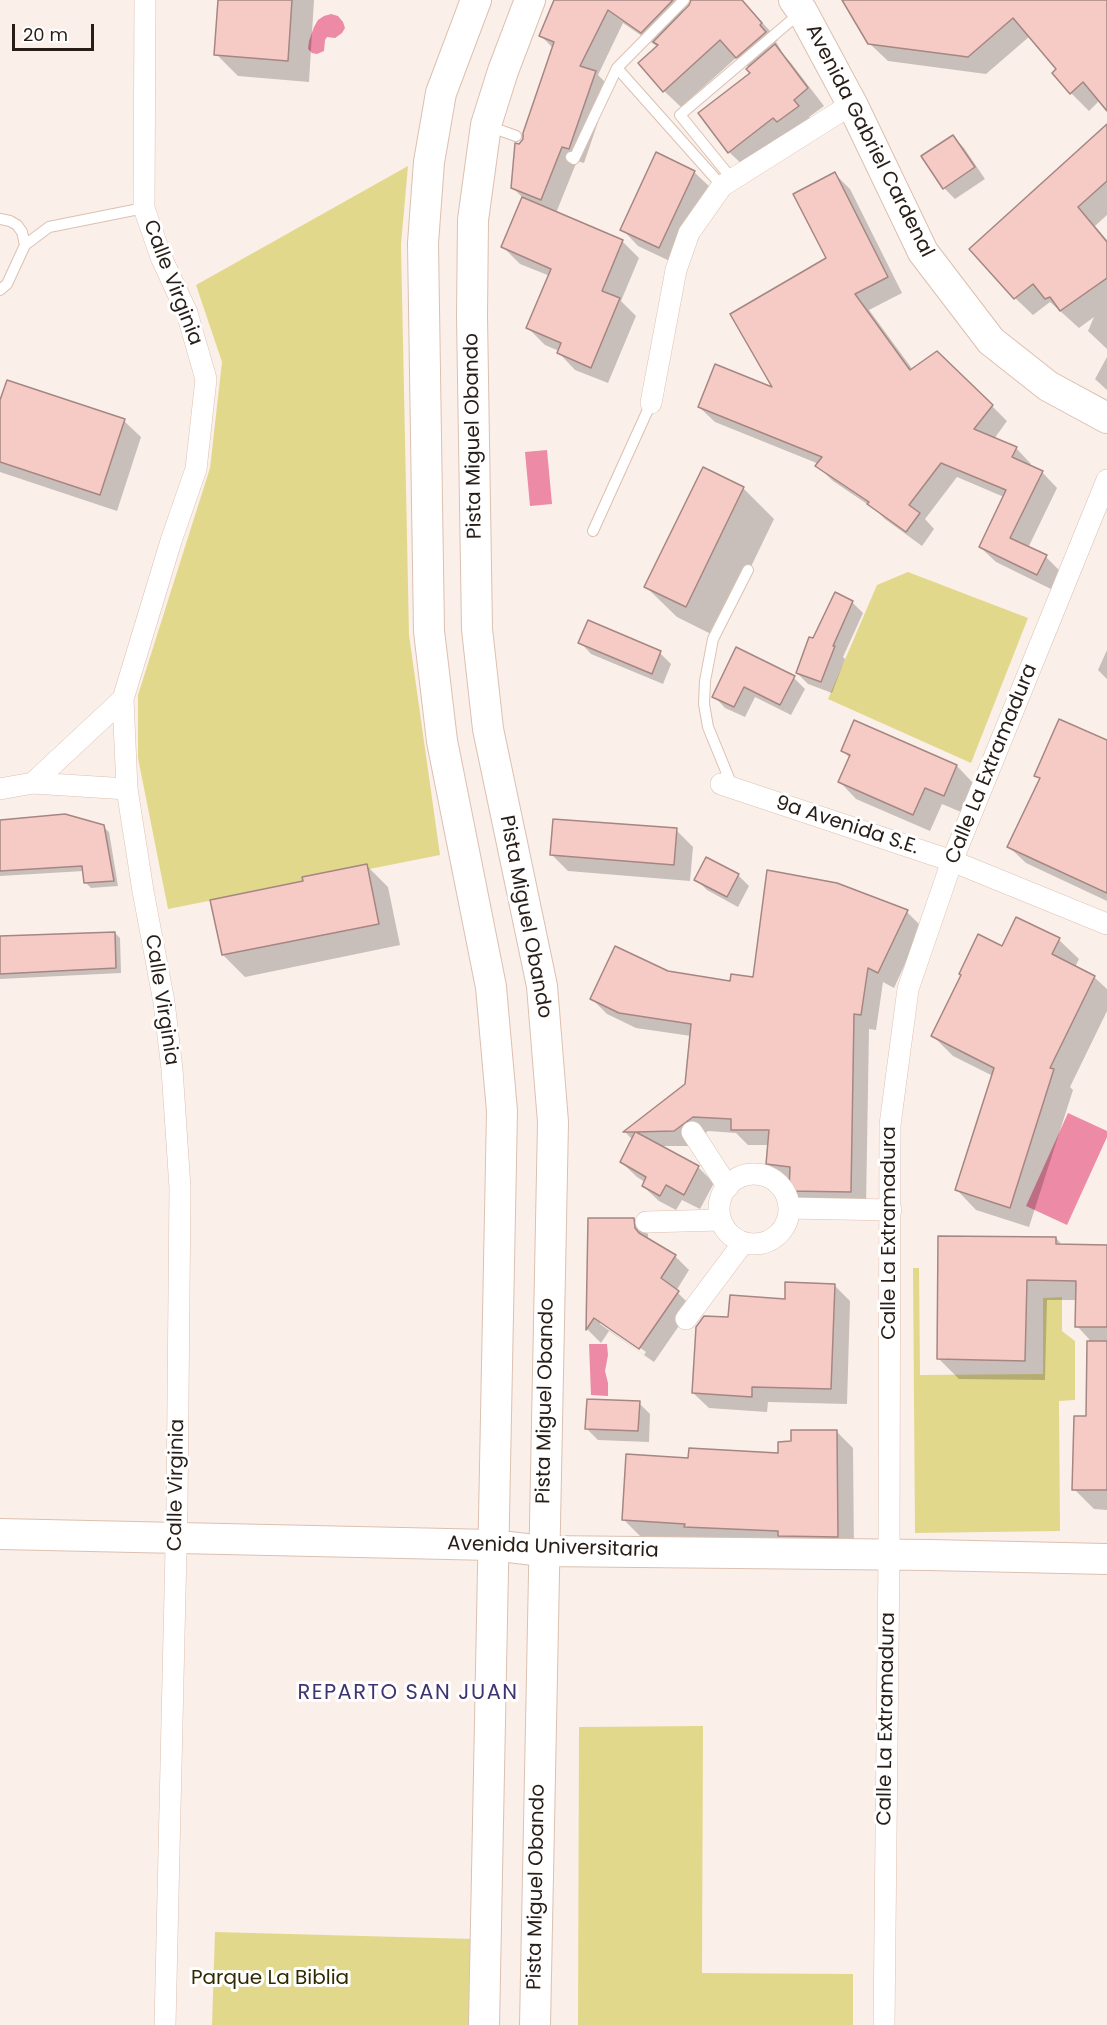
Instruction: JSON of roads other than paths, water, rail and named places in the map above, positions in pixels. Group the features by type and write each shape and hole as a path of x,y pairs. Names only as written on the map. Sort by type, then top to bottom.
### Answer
{"main road":[{"path":"476,0 441,93 429,162 423,243 429,631 442,741 491,987 502,1111 484,2025"},
{"name":"Pista Miguel Obando","path":"530,0 503,71 486,125 473,220 472,316 477,629 488,729 542,986 553,1122 535,2025"},
{"name":"Avenida Gabriel Cardenal","path":"798,6 852,105 923,252 991,341 1048,386 1107,418"},
{"name":"Avenida Universitaria","path":"0,1534 492,1545 543,1551 1107,1559"}],"street":[{"name":"Calle Virginia","path":"145,0 144,207 161,257 188,313 206,379 196,469 171,541 123,699 127,789 164,1002 172,1069 180,1188 176,1538 165,2025"},
{"path":"651,403 676,270 689,233 727,182 852,105"},
{"name":"Calle La Extramadura","path":"884,2025 889,1555 890,1125 908,989 952,861 1107,480"},
{"path":"33,783 123,699"},
{"path":"0,789 33,783 127,789"},
{"name":"9a Avenida S.E.","path":"727,786 952,861 1107,924"},
{"path":"692,1132 728,1187"},
{"path":"748,1175 760,1175 771,1179 781,1187 787,1197 789,1208 788,1220 783,1230 775,1238 754,1245 734,1238 726,1230 721,1220 722,1197 728,1187 737,1179 748,1175"},
{"path":"789,1208 891,1210"},
{"path":"646,1222 721,1220"},
{"path":"686,1319 743,1243"}],"lane":[{"path":"572,157 574,159 617,68 684,0"},
{"path":"727,182 680,115 798,6"},
{"path":"617,68 727,182"},
{"path":"486,125 516,136"},
{"path":"0,290 7,284 25,245 50,227 144,207"},
{"path":"0,219 17,225 22,232 25,245"},
{"path":"593,531 651,403"},
{"path":"727,786 708,728 704,704 705,681 713,639 748,570"}],"district":[{"name":"REPARTO SAN JUAN","path":"408,1694"}],"park label":[{"name":"Parque La Biblia","path":"270,1979"}]}
